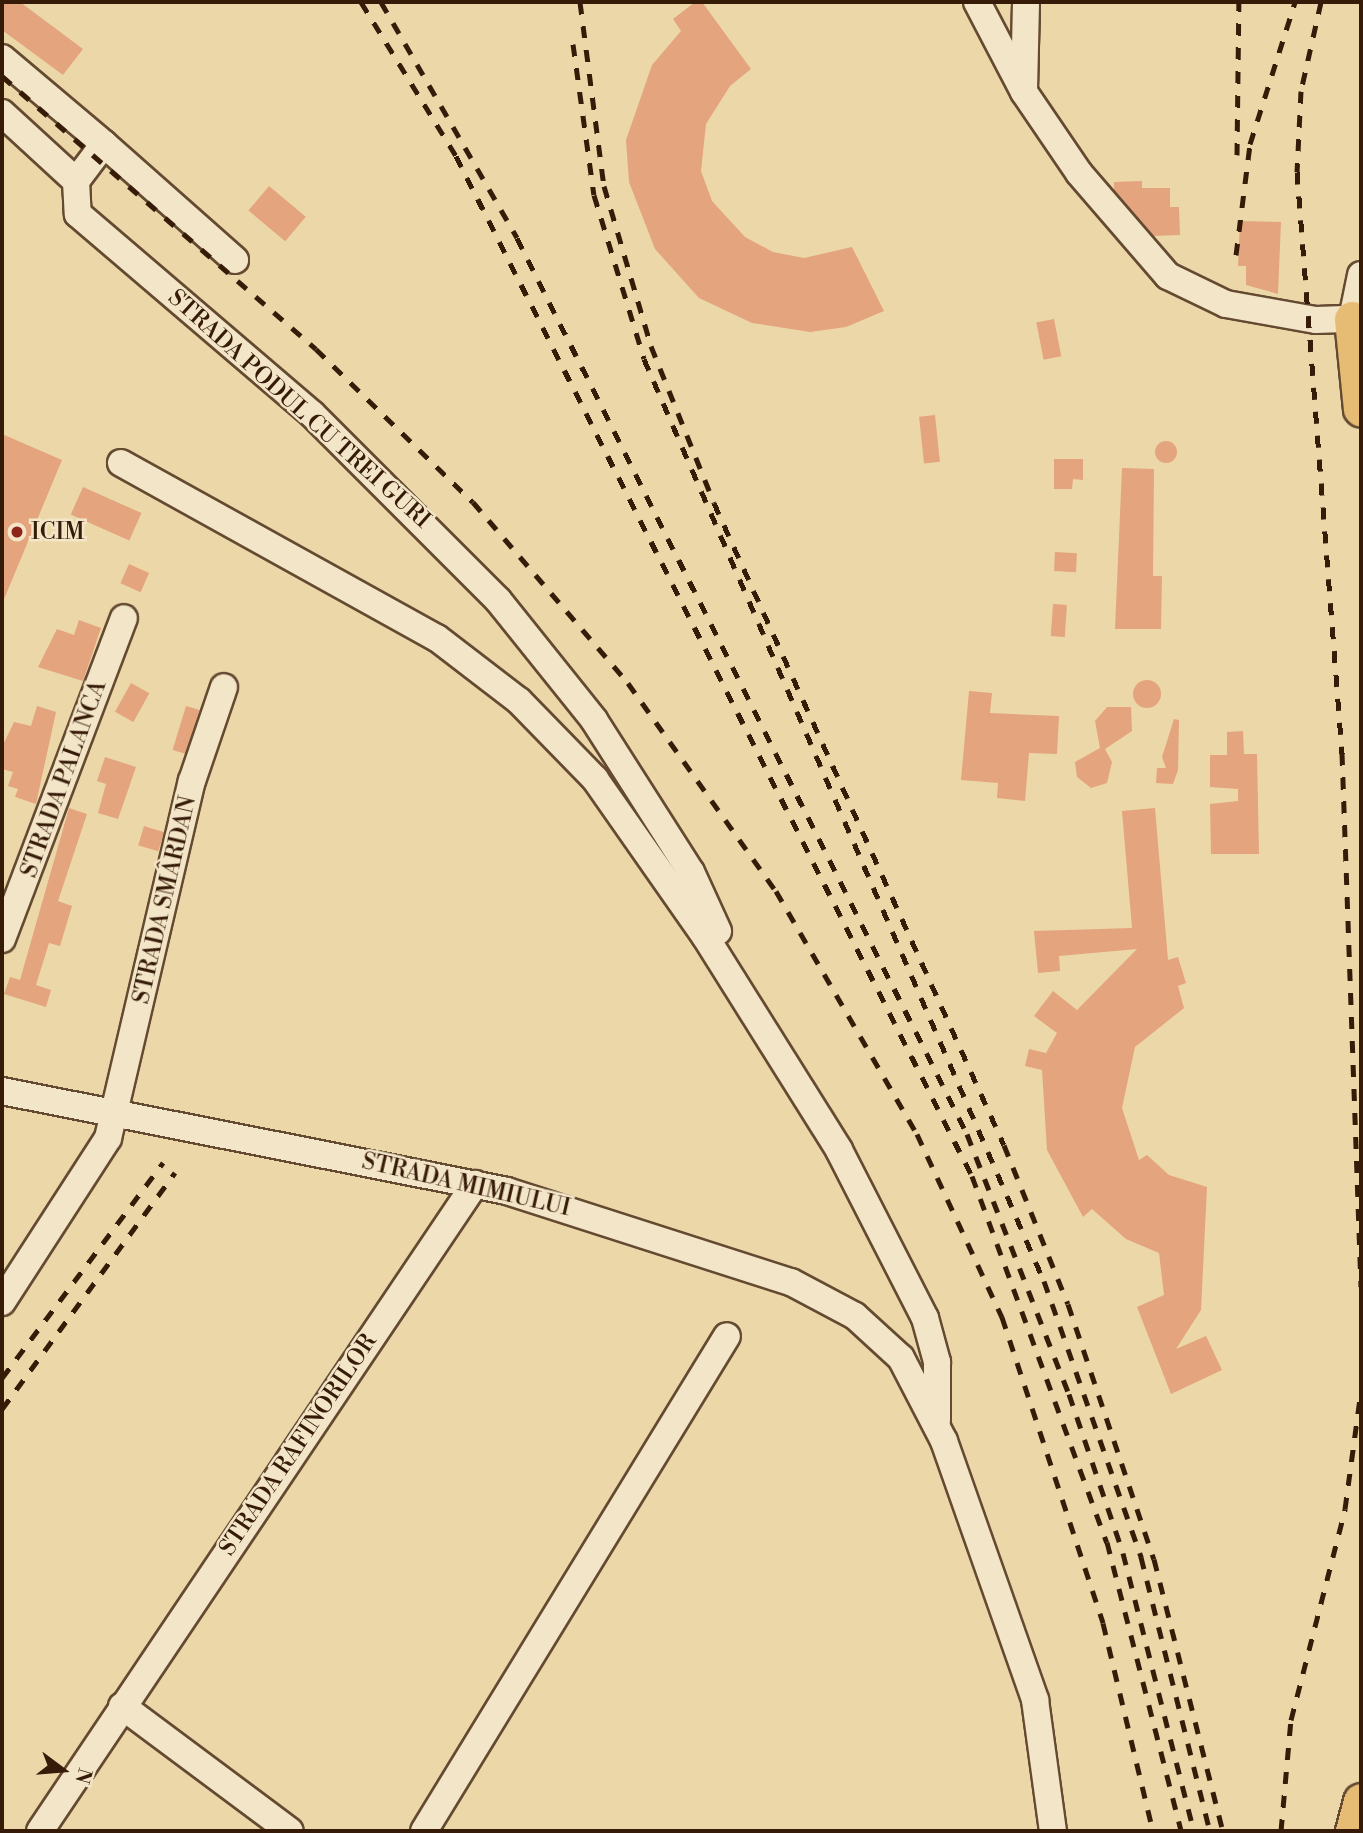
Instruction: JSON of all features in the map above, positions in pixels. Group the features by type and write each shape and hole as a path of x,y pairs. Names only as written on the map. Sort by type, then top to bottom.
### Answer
{"main road":[{"path":"1352,319 1361,409"},
{"path":"1353,1831 1361,1801"}],"street":[{"path":"1024,92 1026,2"},
{"path":"975,4 1024,92 1100,202 1168,276 1226,304 1303,319 1352,319 1361,275"},
{"path":"2,58 235,260"},
{"path":"2,113 76,183 104,144"},
{"name":"STRADA PODUL CU TREI GURI","path":"76,183 78,214 312,414 498,600 594,720 691,872 751,1006"},
{"name":"STRADA PODUL CU TREI GURI","path":"121,463 437,638 519,701 595,779 751,1006 839,1150 925,1318 937,1362 936,1423"},
{"name":"STRADA PALANCA","path":"2,939 124,618"},
{"name":"STRADA SMÂRDAN","path":"2,1302 85,1179 116,1115 180,828 224,687"},
{"name":"STRADA MIMIULUI","path":"2,1091 475,1184 584,1212 791,1282 855,1316 901,1359 936,1423"},
{"name":"STRADA RAFINORILOR","path":"40,1831 475,1184"},
{"path":"424,1831 727,1336"},
{"path":"936,1423 1035,1700 1053,1831"},
{"path":"122,1706 289,1831"}],"building":[{"path":"2,2 20,2 83,49 63,75 2,30"},
{"path":"695,2 702,2 751,69 730,86 706,124 701,171 712,201 745,237 773,252 804,258 852,247 884,311 846,327 810,332 752,323 699,298 655,249 629,182 626,140 652,65 681,31 673,19"},
{"path":"1142,181 1142,188 1170,188 1170,207 1179,207 1180,235 1154,236 1114,190 1114,182"},
{"path":"269,186 306,217 285,241 248,211"},
{"path":"1240,221 1281,222 1278,294 1246,285 1246,266 1238,266"},
{"path":"1054,319 1061,356 1044,360 1036,322"},
{"path":"935,415 940,462 924,463 919,417"},
{"name":"ICIM","path":"2,434 62,460 2,604"},
{"path":"1166,441 1174,444 1177,452 1174,460 1166,463 1158,460 1155,452 1158,444"},
{"path":"1054,459 1083,459 1083,480 1073,479 1072,489 1054,489"},
{"path":"1122,468 1154,469 1153,576 1162,576 1161,629 1115,629"},
{"path":"83,487 141,513 129,540 71,514"},
{"path":"1055,552 1077,553 1076,572 1054,571"},
{"path":"129,564 149,573 141,592 120,583"},
{"path":"1053,604 1067,605 1065,637 1051,636"},
{"path":"79,620 101,628 83,681 38,667 57,629 74,635"},
{"path":"1147,680 1157,684 1161,694 1157,704 1147,708 1137,704 1133,694 1137,684"},
{"path":"131,683 149,693 133,722 115,712"},
{"path":"969,691 992,693 990,713 1059,716 1057,754 1029,753 1025,801 997,798 998,783 961,780"},
{"path":"37,706 56,712 36,804 15,797 18,789 8,786 13,772 2,769 2,747 14,722 31,726"},
{"path":"186,706 199,710 186,754 173,750"},
{"path":"1107,707 1131,707 1132,731 1105,749 1112,762 1107,783 1091,788 1077,777 1075,762 1100,748 1095,721"},
{"path":"1174,719 1179,720 1178,770 1173,784 1156,783 1157,768 1166,768 1162,757"},
{"path":"1243,731 1244,754 1257,754 1259,854 1211,854 1210,804 1238,801 1238,789 1210,787 1210,755 1227,755 1227,732"},
{"path":"105,757 136,767 118,819 98,813 106,784 97,781"},
{"path":"69,808 87,814 58,901 72,906 60,946 49,943 36,985 51,990 46,1007 4,994 10,977 20,980"},
{"path":"1155,808 1168,960 1178,957 1186,983 1178,986 1184,1008 1135,1047 1122,1108 1139,1160 1147,1155 1169,1175 1207,1187 1201,1310 1176,1349 1206,1336 1222,1370 1171,1394 1137,1307 1164,1295 1159,1253 1126,1239 1092,1209 1083,1217 1047,1150 1042,1070 1025,1066 1029,1049 1046,1053 1057,1033 1034,1016 1053,991 1077,1010 1137,949 1059,956 1060,971 1038,973 1034,931 1132,928 1122,811"},
{"path":"144,826 164,832 158,851 138,845"}],"railway":[{"path":"361,2 456,156 972,1176 1107,1542 1181,1831"},
{"path":"381,2 517,238 967,1134 1069,1394 1123,1553 1194,1831"},
{"path":"580,2 604,186 651,346 714,503 1004,1145 1068,1304 1154,1559 1223,1831"},
{"path":"1237,155 1239,2"},
{"path":"1236,255 1250,144 1295,2"},
{"path":"1321,2 1301,91 1297,172 1342,753 1361,1287"},
{"path":"573,44 594,195 644,359 1044,1281 1141,1557 1210,1831"},
{"path":"2,76 316,349 473,502 628,683 776,891 917,1134 1002,1317 1103,1623 1153,1831"},
{"path":"2,1378 163,1163"},
{"path":"2,1409 175,1173"},
{"path":"1281,1831 1291,1720 1345,1509 1361,1391"}],"place":[{"name":"ICIM","path":"17,532"}]}
